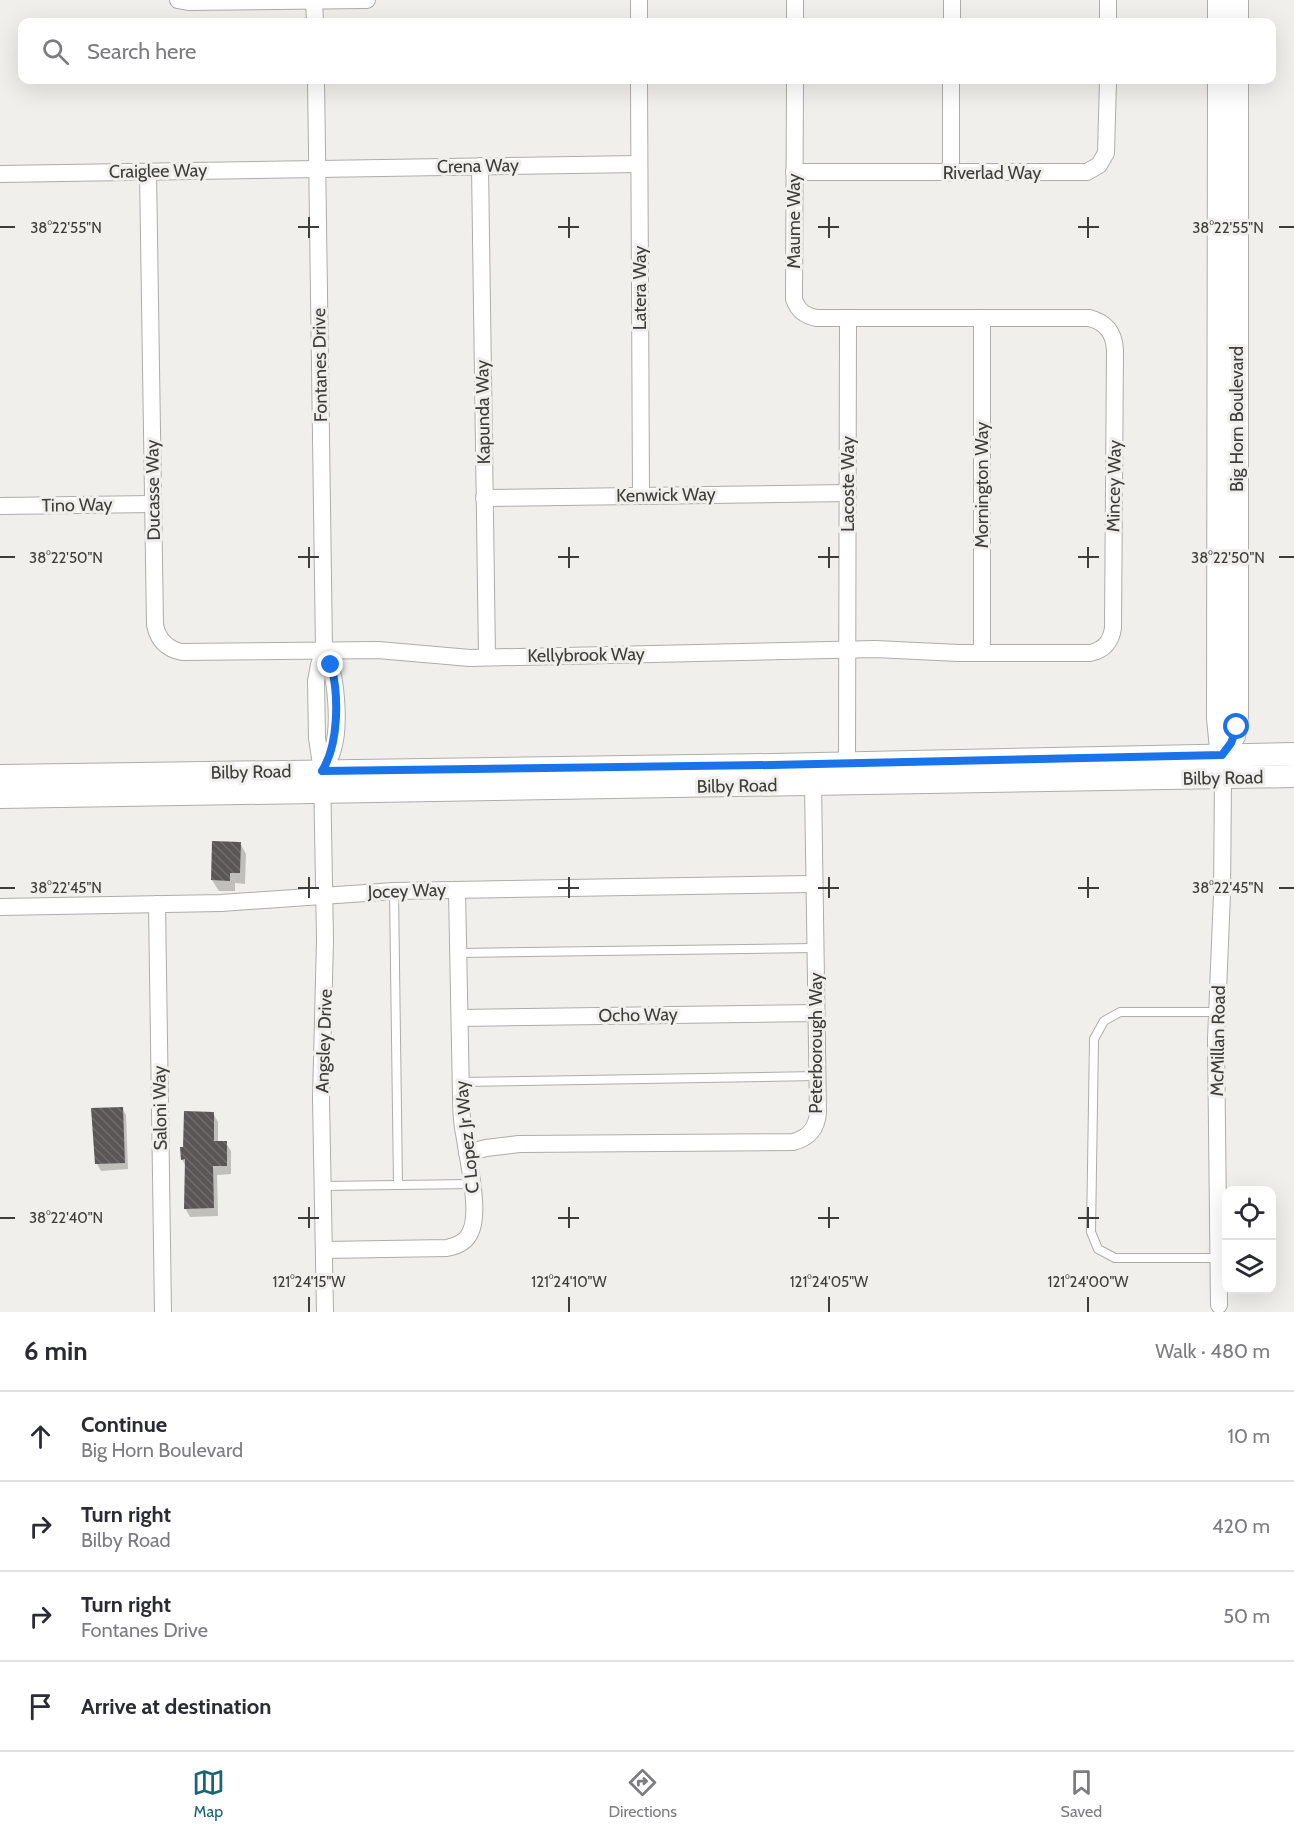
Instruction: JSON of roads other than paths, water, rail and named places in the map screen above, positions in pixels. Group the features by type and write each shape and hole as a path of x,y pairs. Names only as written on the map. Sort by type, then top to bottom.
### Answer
{"main road":[{"path":"1219,0 1219,18"},
{"path":"1238,0 1238,18"},
{"name":"Big Horn Boulevard","path":"1219,84 1218,718 1223,778"},
{"name":"Big Horn Boulevard","path":"1222,755 1234,736 1237,717 1237,84"},
{"name":"Bilby Road","path":"0,797 322,781 847,763 1294,754"},
{"name":"Bilby Road","path":"0,776 322,781 813,784 1294,776"}],"street":[{"path":"178,0 190,2 367,0"},
{"path":"639,0 639,18"},
{"path":"795,0 795,18"},
{"path":"952,0 952,18"},
{"path":"1108,0 1108,18"},
{"path":"314,1 315,18"},
{"name":"Fontanes Drive","path":"316,84 324,650 316,681 317,738 322,781"},
{"name":"Latera Way","path":"639,84 641,496"},
{"name":"Maume Way","path":"795,84 794,299 799,309 810,317 848,318"},
{"path":"951,84 951,173"},
{"name":"Riverlad Way","path":"794,172 1080,174 1094,170 1106,153 1108,84"},
{"name":"Crena Way","path":"317,169 639,164"},
{"name":"Kapunda Way","path":"480,166 487,657"},
{"name":"Craiglee Way","path":"0,174 317,169"},
{"name":"Ducasse Way","path":"148,172 155,625 157,632 169,648 182,652 324,650"},
{"name":"Mincey Way","path":"847,649 1090,653 1100,650 1109,642 1113,628 1115,350 1110,331 1101,322 1089,318 848,318"},
{"name":"Lacoste Way","path":"847,763 848,318"},
{"name":"Mornington Way","path":"982,318 982,653"},
{"name":"Kenwick Way","path":"484,498 848,493"},
{"name":"Tino Way","path":"0,506 153,504"},
{"name":"Kellybrook Way","path":"324,650 396,650 444,656 487,657 847,649"},
{"name":"McMillan Road","path":"1219,1305 1216,1072 1223,778"},
{"name":"Angsley Drive","path":"322,781 326,978 321,1099 326,1312"},
{"name":"Peterborough Way","path":"467,1152 519,1144 799,1140 810,1133 817,1120 813,784"},
{"name":"Jocey Way","path":"0,907 265,902 394,891 814,884"},
{"name":"C Lopez Jr Way","path":"324,1250 454,1247 467,1239 472,1228 472,1184 461,1112 458,890"},
{"name":"Saloni Way","path":"157,904 162,1312"},
{"name":"Ocho Way","path":"460,1018 816,1012"}],"lane":[{"path":"394,891 398,1185"},
{"path":"459,953 815,948"},
{"path":"1217,1012 1120,1012 1104,1021 1094,1039 1091,1232 1098,1249 1115,1258 1219,1258"},
{"path":"460,1082 817,1076"},
{"path":"323,1186 472,1184"}]}
